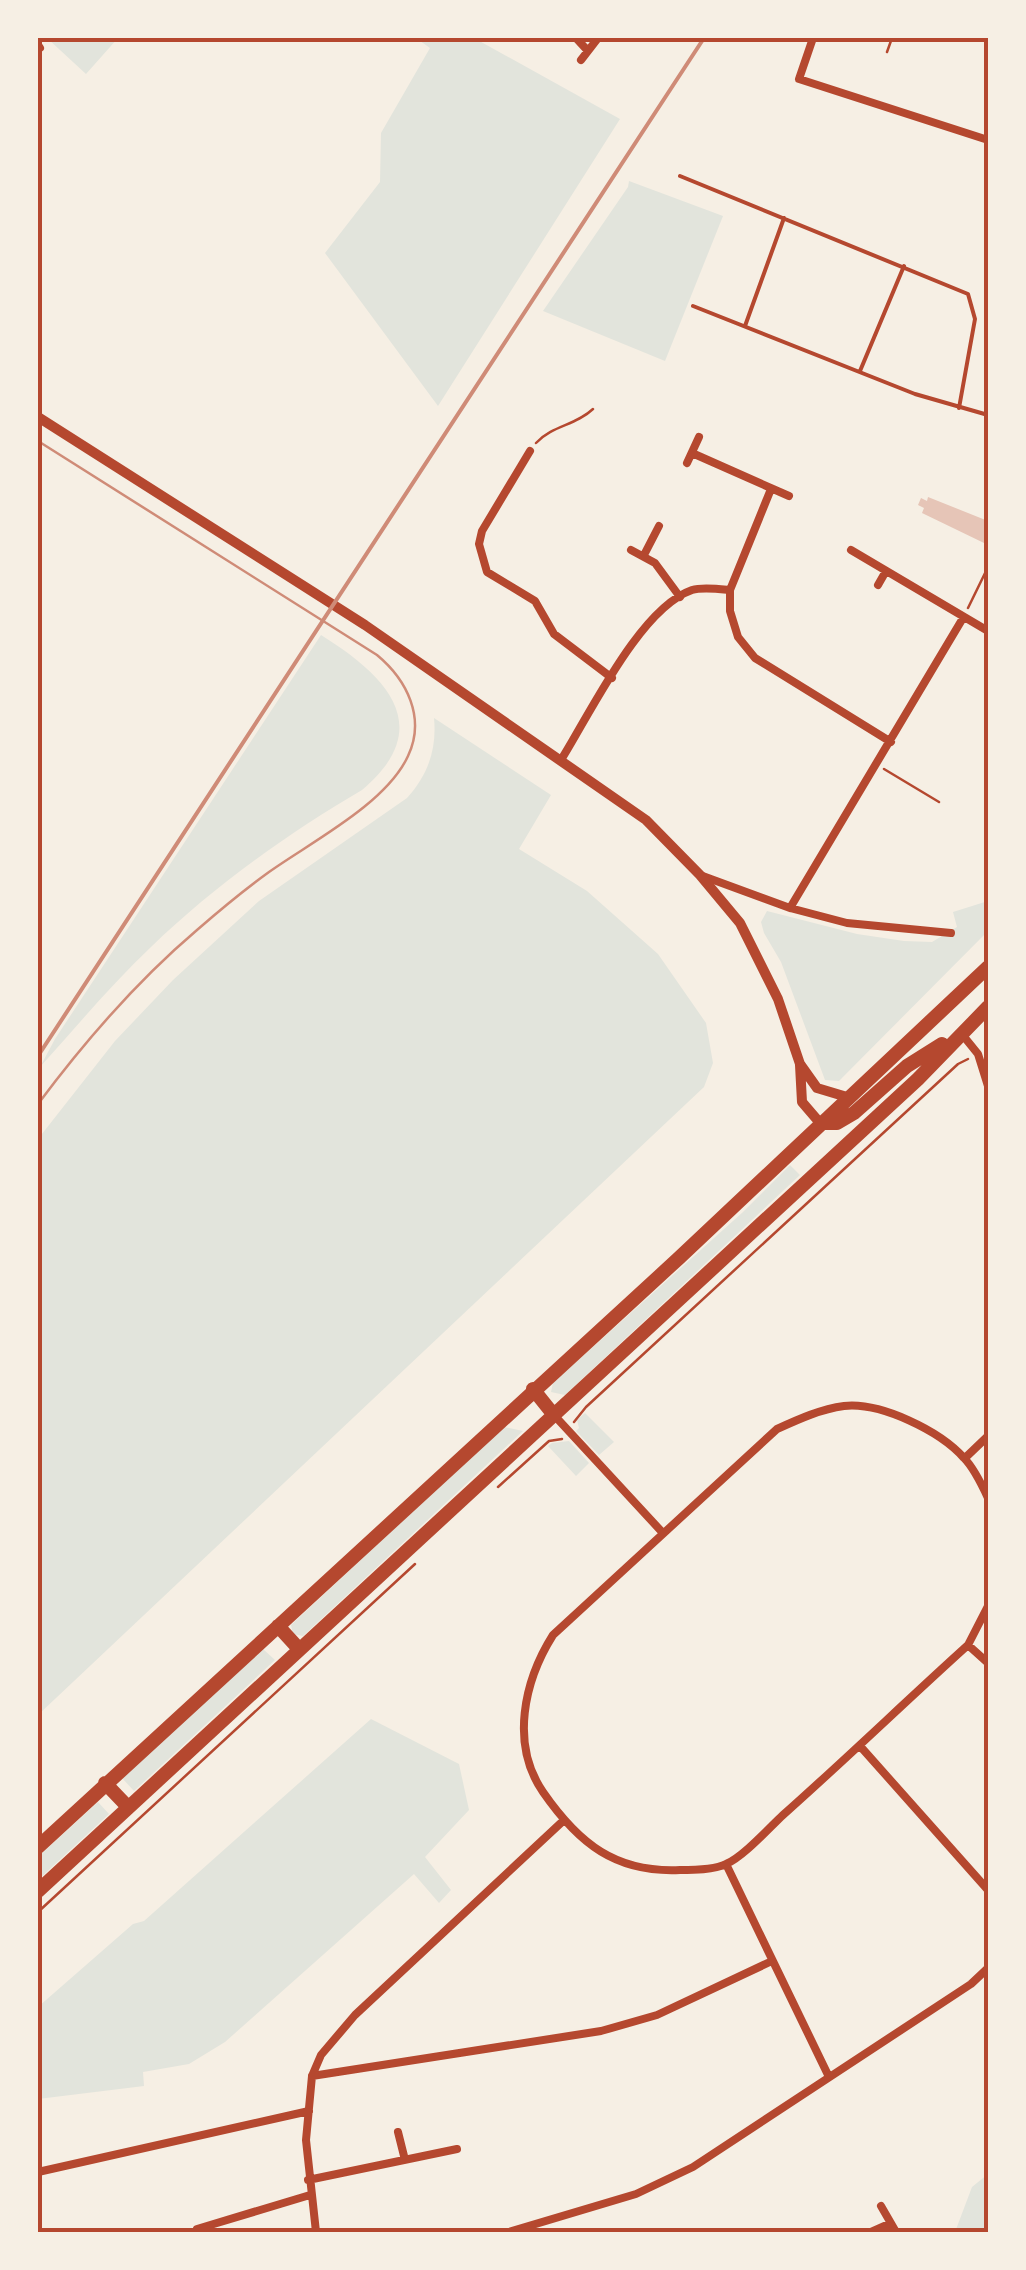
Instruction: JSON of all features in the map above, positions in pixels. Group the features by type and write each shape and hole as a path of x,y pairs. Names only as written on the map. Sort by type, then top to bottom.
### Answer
{"highway":[{"path":"38,1847 678,1258 988,966"},
{"path":"38,1891 918,1079 988,1007"},
{"path":"820,1123 836,1123 854,1113 908,1066 961,1032"},
{"path":"533,1389 553,1414"},
{"path":"278,1626 299,1649"},
{"path":"105,1783 128,1807"}],"street":[{"path":"576,38 588,52"},
{"path":"582,60 598,38"},
{"path":"813,38 799,79 988,140"},
{"path":"38,417 366,625 646,820 700,875 740,924 778,1000 800,1064 802,1102 820,1123"},
{"path":"688,463 698,437"},
{"path":"530,451 482,531 479,544 487,572 535,601 554,634 612,678"},
{"path":"692,452 789,496"},
{"path":"770,488 730,590 730,611 738,637 755,658 891,742"},
{"path":"644,555 659,526"},
{"path":"631,550 655,562 680,597"},
{"path":"851,550 988,631"},
{"path":"878,585 886,572"},
{"path":"561,760 640,630 658,612 694,589 730,590"},
{"path":"790,908 962,618"},
{"path":"700,875 847,924 951,933"},
{"path":"961,1032 978,1054 988,1086"},
{"path":"800,1064 817,1088 847,1097"},
{"path":"988,1498 964,1458 923,1426 872,1408 846,1406 808,1415 777,1429 553,1635 536,1661 524,1715 525,1744 537,1784 563,1821 588,1845 616,1860 653,1872 726,1864 968,1645 988,1606"},
{"path":"553,1414 662,1532"},
{"path":"964,1458 988,1436"},
{"path":"968,1645 988,1662"},
{"path":"860,1746 988,1890"},
{"path":"316,2232 306,2140 312,2076 321,2054 355,2014 563,1821"},
{"path":"726,1864 829,2077"},
{"path":"312,2076 601,2030 657,2014 772,1961"},
{"path":"509,2232 636,2194 693,2167 971,1984 988,1968"},
{"path":"38,2172 309,2111"},
{"path":"398,2132 404,2160"},
{"path":"308,2180 457,2149"},
{"path":"197,2229 310,2195"},
{"path":"881,2206 896,2232"},
{"path":"871,2232 889,2224"}],"lane":[{"path":"680,176 968,294 975,319 959,408"},
{"path":"745,326 784,218"},
{"path":"860,372 904,266"},
{"path":"693,306 860,372 988,415"}],"path":[{"path":"886,52 892,38"},
{"path":"530,451 548,431 580,422 593,409"},
{"path":"962,618 988,568"},
{"path":"876,764 939,802"},
{"path":"491,1493 549,1441 565,1438 586,1407 958,1064 978,1054"},
{"path":"38,1912 414,1564"}],"shaded area":[{"path":"47,38 118,38 86,74"},
{"path":"416,38 474,38 620,119 438,406 325,253 380,182 381,133 430,48"},
{"path":"629,181 723,216 665,361 543,311"},
{"path":"321,635 365,667 394,704 399,723 397,744 385,767 362,790 306,825 200,903 122,976 40,1067 55,1039"},
{"path":"434,718 551,795 519,849 587,891 658,954 706,1023 713,1063 704,1087 38,1715 38,1139 115,1041 173,980 259,901 407,798 429,761"},
{"path":"988,901 988,931 839,1081 825,1080 781,962 764,933 761,922 767,911 857,934 932,942 957,927 953,912"},
{"path":"790,1165 800,1175 565,1395 551,1392 553,1383"},
{"path":"585,1413 614,1442 599,1455 576,1431 577,1420"},
{"path":"504,1427 523,1431 303,1636 293,1634 291,1625"},
{"path":"569,1441 589,1463 576,1476 548,1446"},
{"path":"263,1649 275,1660 134,1791 122,1778"},
{"path":"371,1719 459,1764 469,1810 425,1857 451,1890 439,1903 414,1874 225,2042 189,2064 143,2072 144,2086 38,2099 38,2007 133,1924 144,1921"},
{"path":"98,1802 109,1814 38,1880 38,1857"},
{"path":"988,2174 988,2232 955,2232 972,2187"}],"building":[{"path":"928,497 988,521 984,543 922,513 924,508 918,505 921,498 927,501"}],"tram line":[{"path":"38,441 377,655 405,688 415,728 408,756 383,790 346,821 250,886 153,970 74,1057 38,1104"}],"railway":[{"path":"38,1056 704,38"}]}
